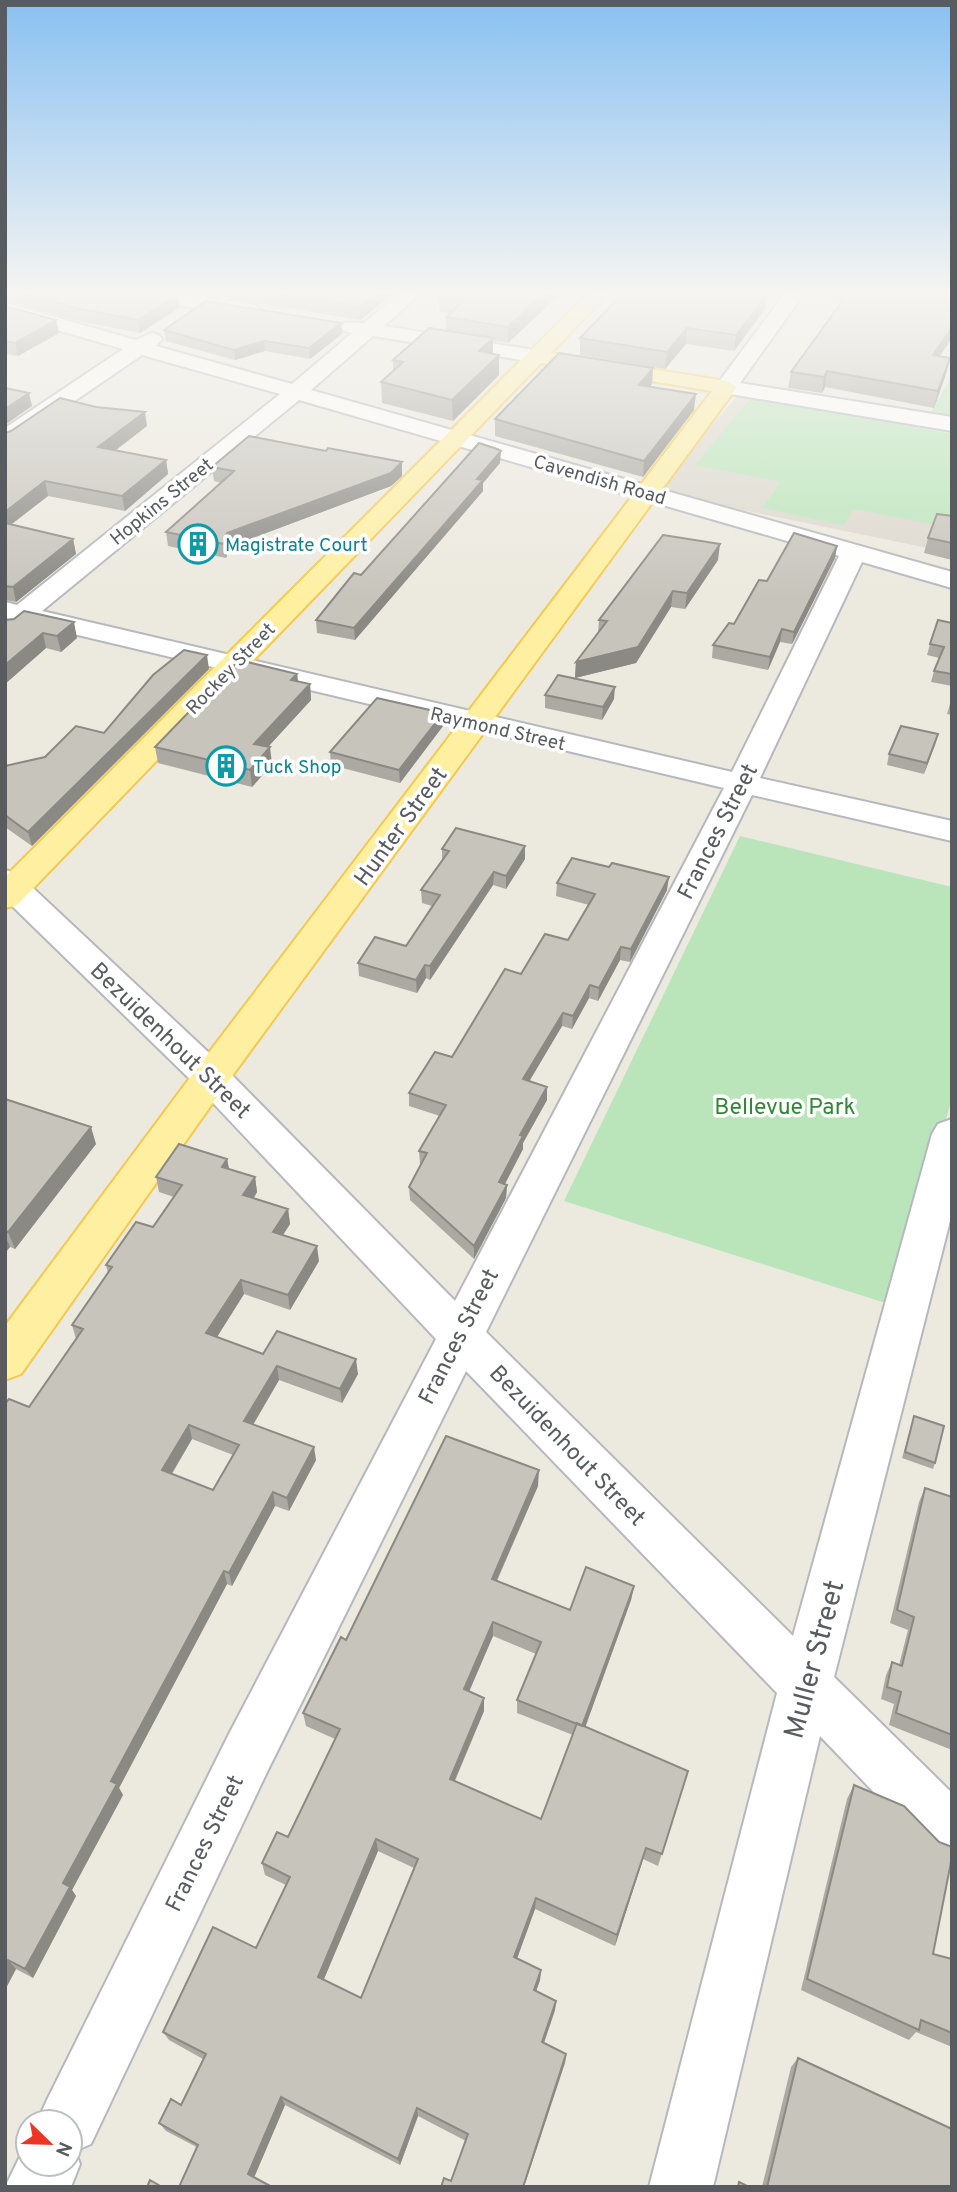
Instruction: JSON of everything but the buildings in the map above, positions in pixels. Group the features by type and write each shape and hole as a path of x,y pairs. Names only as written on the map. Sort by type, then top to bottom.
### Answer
{"main road":[{"name":"Rockey Street","path":"8,888 498,394"},
{"name":"Hunter Street","path":"5,1361 211,1077 477,723 645,491 720,394"}],"street":[{"path":"5,438 70,394"},
{"name":"Hopkins Street","path":"11,617 292,394"},
{"name":"Cavendish Road","path":"307,394 952,580"},
{"path":"771,394 952,424"},
{"name":"Frances Street","path":"76,2108 248,1753 459,1334 742,783 854,552"},
{"name":"Raymond Street","path":"11,617 232,665 952,831"},
{"name":"Bezuidenhout Street","path":"8,888 211,1077 459,1334 952,1833"},
{"name":"Muller Street","path":"681,2187 805,1687 952,1134"}],"shaded area":[{"path":"738,395 952,434 952,553 655,492"}],"green space":[{"path":"941,394 952,394 952,416 931,412"},
{"path":"752,397 952,434 952,528 854,509 843,525 762,508 781,482 695,465"},
{"name":"Bellevue Park","path":"740,836 952,887 952,1097 895,1306 564,1201"}],"place":[{"name":"Magistrate Court","path":"198,544"},
{"name":"Tuck Shop","path":"226,766"}]}
